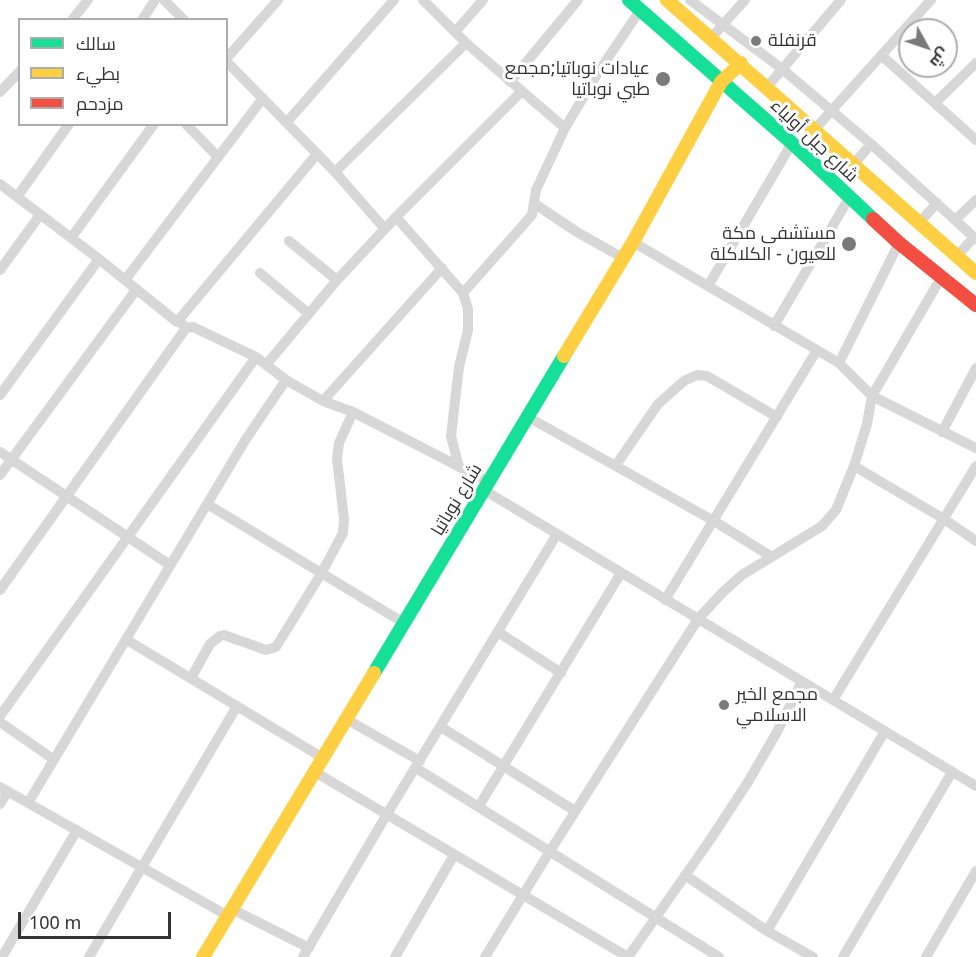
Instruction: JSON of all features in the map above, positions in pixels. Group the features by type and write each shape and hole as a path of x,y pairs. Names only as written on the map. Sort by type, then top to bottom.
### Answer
{"street":[{"path":"74,18 88,0"},
{"path":"143,18 155,0"},
{"path":"228,58 278,0"},
{"path":"287,123 394,0"},
{"path":"423,0 520,92 565,128"},
{"path":"455,32 483,0"},
{"path":"510,82 578,0"},
{"name":"شارع جبل أولياء","path":"629,0 792,143 899,243 976,305"},
{"name":"شارع جبل أولياء","path":"667,0 976,273"},
{"path":"690,0 781,68 832,110 975,238 957,256"},
{"path":"711,38 745,0"},
{"path":"767,87 841,0"},
{"path":"815,129 932,0"},
{"path":"170,2 182,18"},
{"path":"463,293 528,220 535,204 536,190 565,128 640,9"},
{"path":"335,172 466,43"},
{"path":"881,56 976,140"},
{"path":"228,62 335,172 385,229"},
{"name":"شارع نوباتيا","path":"203,957 633,242 721,82 741,63"},
{"path":"935,103 976,63"},
{"path":"0,92 18,73"},
{"path":"266,365 337,280 520,92"},
{"path":"125,280 263,98"},
{"path":"17,197 68,126"},
{"path":"71,238 153,126"},
{"path":"188,126 218,157"},
{"path":"708,286 792,143"},
{"path":"853,165 871,144"},
{"path":"0,590 182,325 317,154"},
{"path":"0,184 99,259 175,322 193,327 256,357 286,380 323,401 353,411 459,466 557,534 976,786"},
{"path":"774,326 849,198"},
{"path":"955,220 976,200"},
{"path":"535,204 576,232 623,258"},
{"path":"919,223 937,204"},
{"path":"0,270 40,215"},
{"path":"396,217 463,293 468,309 468,330 459,367 451,436 459,466"},
{"path":"289,241 337,280"},
{"path":"633,242 839,363 872,396 976,448"},
{"path":"839,363 899,243"},
{"path":"0,395 99,259"},
{"path":"323,401 442,268"},
{"path":"260,273 308,313"},
{"path":"485,957 698,619 742,575 822,526 830,518 854,466 867,424 872,396 942,276"},
{"path":"0,475 136,290"},
{"path":"665,600 817,350"},
{"path":"0,716 256,357"},
{"path":"942,432 976,368"},
{"path":"616,465 658,404 684,381 697,375 707,376 777,417"},
{"path":"28,803 246,439 286,380"},
{"path":"191,678 210,644 220,636 224,635 266,650 276,647 321,574 343,533 344,519 337,459 339,442 353,411"},
{"path":"528,417 714,521 772,557"},
{"path":"0,452 170,565"},
{"path":"854,466 944,519 976,541"},
{"path":"833,700 976,466"},
{"path":"207,504 404,623"},
{"path":"0,804 4,789 306,952 557,534"},
{"path":"479,806 621,573"},
{"path":"498,633 561,673"},
{"path":"127,640 323,758"},
{"path":"315,772 628,957 748,782 777,732 802,681"},
{"path":"89,957 237,706"},
{"path":"346,719 654,918 719,957"},
{"path":"0,722 53,759"},
{"path":"441,727 575,811"},
{"path":"767,931 885,731"},
{"path":"843,957 952,772"},
{"path":"2,957 77,830"},
{"path":"395,957 454,855"},
{"path":"926,957 976,871"},
{"path":"685,875 767,931 813,957"}],"traffic: fast":[{"path":"629,0 792,143 873,219"},
{"path":"374,673 564,356"}],"traffic: slow":[{"path":"667,0 976,273"},
{"path":"564,356 633,242 721,82 741,63"},
{"path":"203,957 374,673"}],"traffic: jam":[{"path":"873,219 976,305"}],"place":[{"name":"قرنفلة","path":"756,41"},
{"name":"عيادات نوباتيا;مجمع طبي نوباتيا","path":"663,79"},
{"name":"مستشفى مكة للعيون - الكلاكلة","path":"849,244"},
{"name":"مجمع الخير الاسلامي","path":"724,705"}]}
